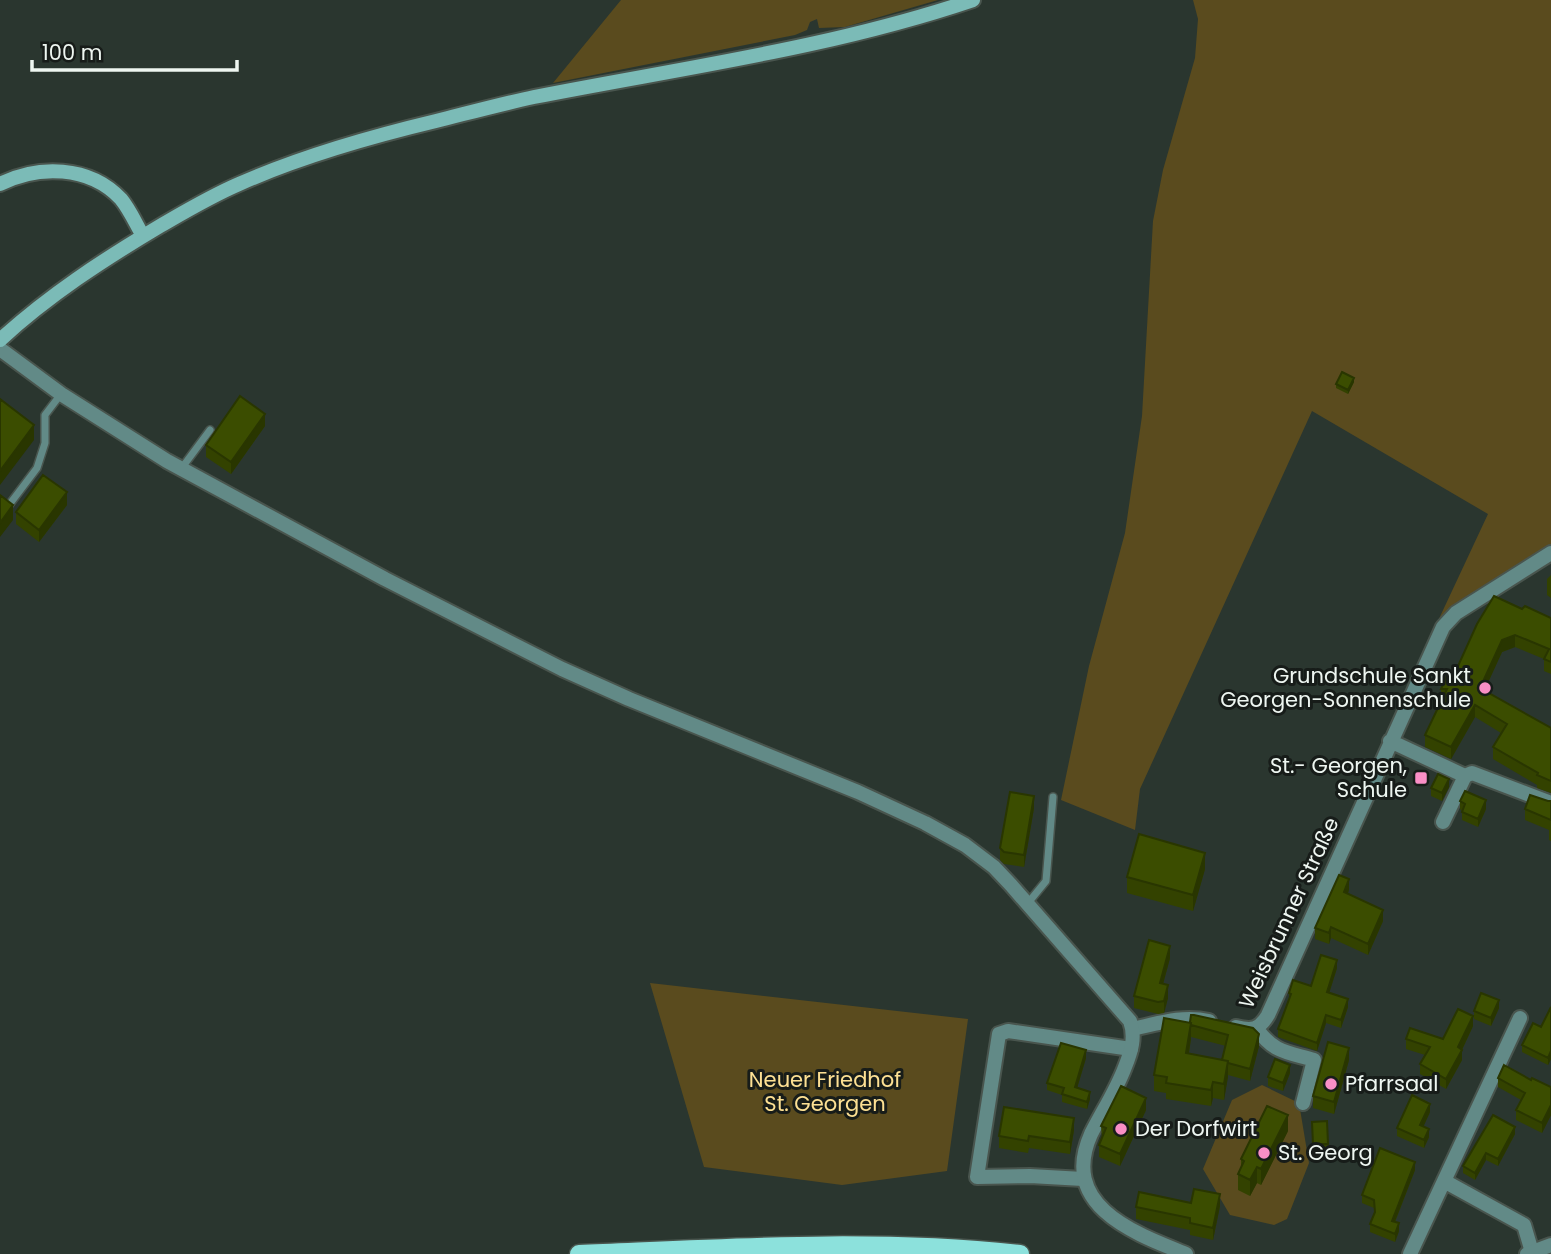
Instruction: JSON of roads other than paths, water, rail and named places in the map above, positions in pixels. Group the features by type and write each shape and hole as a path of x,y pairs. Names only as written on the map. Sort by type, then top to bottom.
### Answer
{"main road":[{"path":"0,340 88,271 143,236 239,184 302,160 384,134 531,98 845,37 920,18 973,0"},
{"path":"0,184 28,172 43,170 77,174 103,185 122,200 143,236"},
{"path":"579,1254 923,1245 1020,1254"}],"street":[{"path":"0,349 61,394 181,469 386,579 562,669 858,792 925,822 979,855 1028,903 1125,1012 1133,1029 1131,1049 1119,1082 1091,1135 1083,1163 1083,1179 1100,1204 1121,1225 1186,1254"},
{"name":"Weisbrunner Straße","path":"1133,1029 1194,1017 1250,1031 1257,1029 1268,1015 1447,620 1551,553"},
{"path":"1390,741 1465,776"},
{"path":"1443,822 1465,776 1472,773 1551,803"},
{"path":"1410,1254 1520,1018"},
{"path":"1257,1029 1274,1048 1314,1060 1303,1103"},
{"path":"1083,1179 978,1177 999,1034 1008,1031 1131,1049"},
{"path":"1444,1181 1524,1225 1529,1253 1551,1245"}],"lane":[{"path":"9,505 37,468 44,443 45,415 61,394"},
{"path":"181,469 210,430"},
{"path":"1028,903 1045,881 1053,797"}],"place":[{"name":"Grundschule Sankt Georgen-Sonnenschule","path":"1485,688"},
{"name":"St.- Georgen, Schule","path":"1421,778"},
{"name":"Pfarrsaal","path":"1331,1084"},
{"name":"Der Dorfwirt","path":"1121,1129"},
{"name":"St. Georg","path":"1264,1153"}],"park label":[{"name":"Neuer Friedhof St. Georgen","path":"825,1092"}]}
